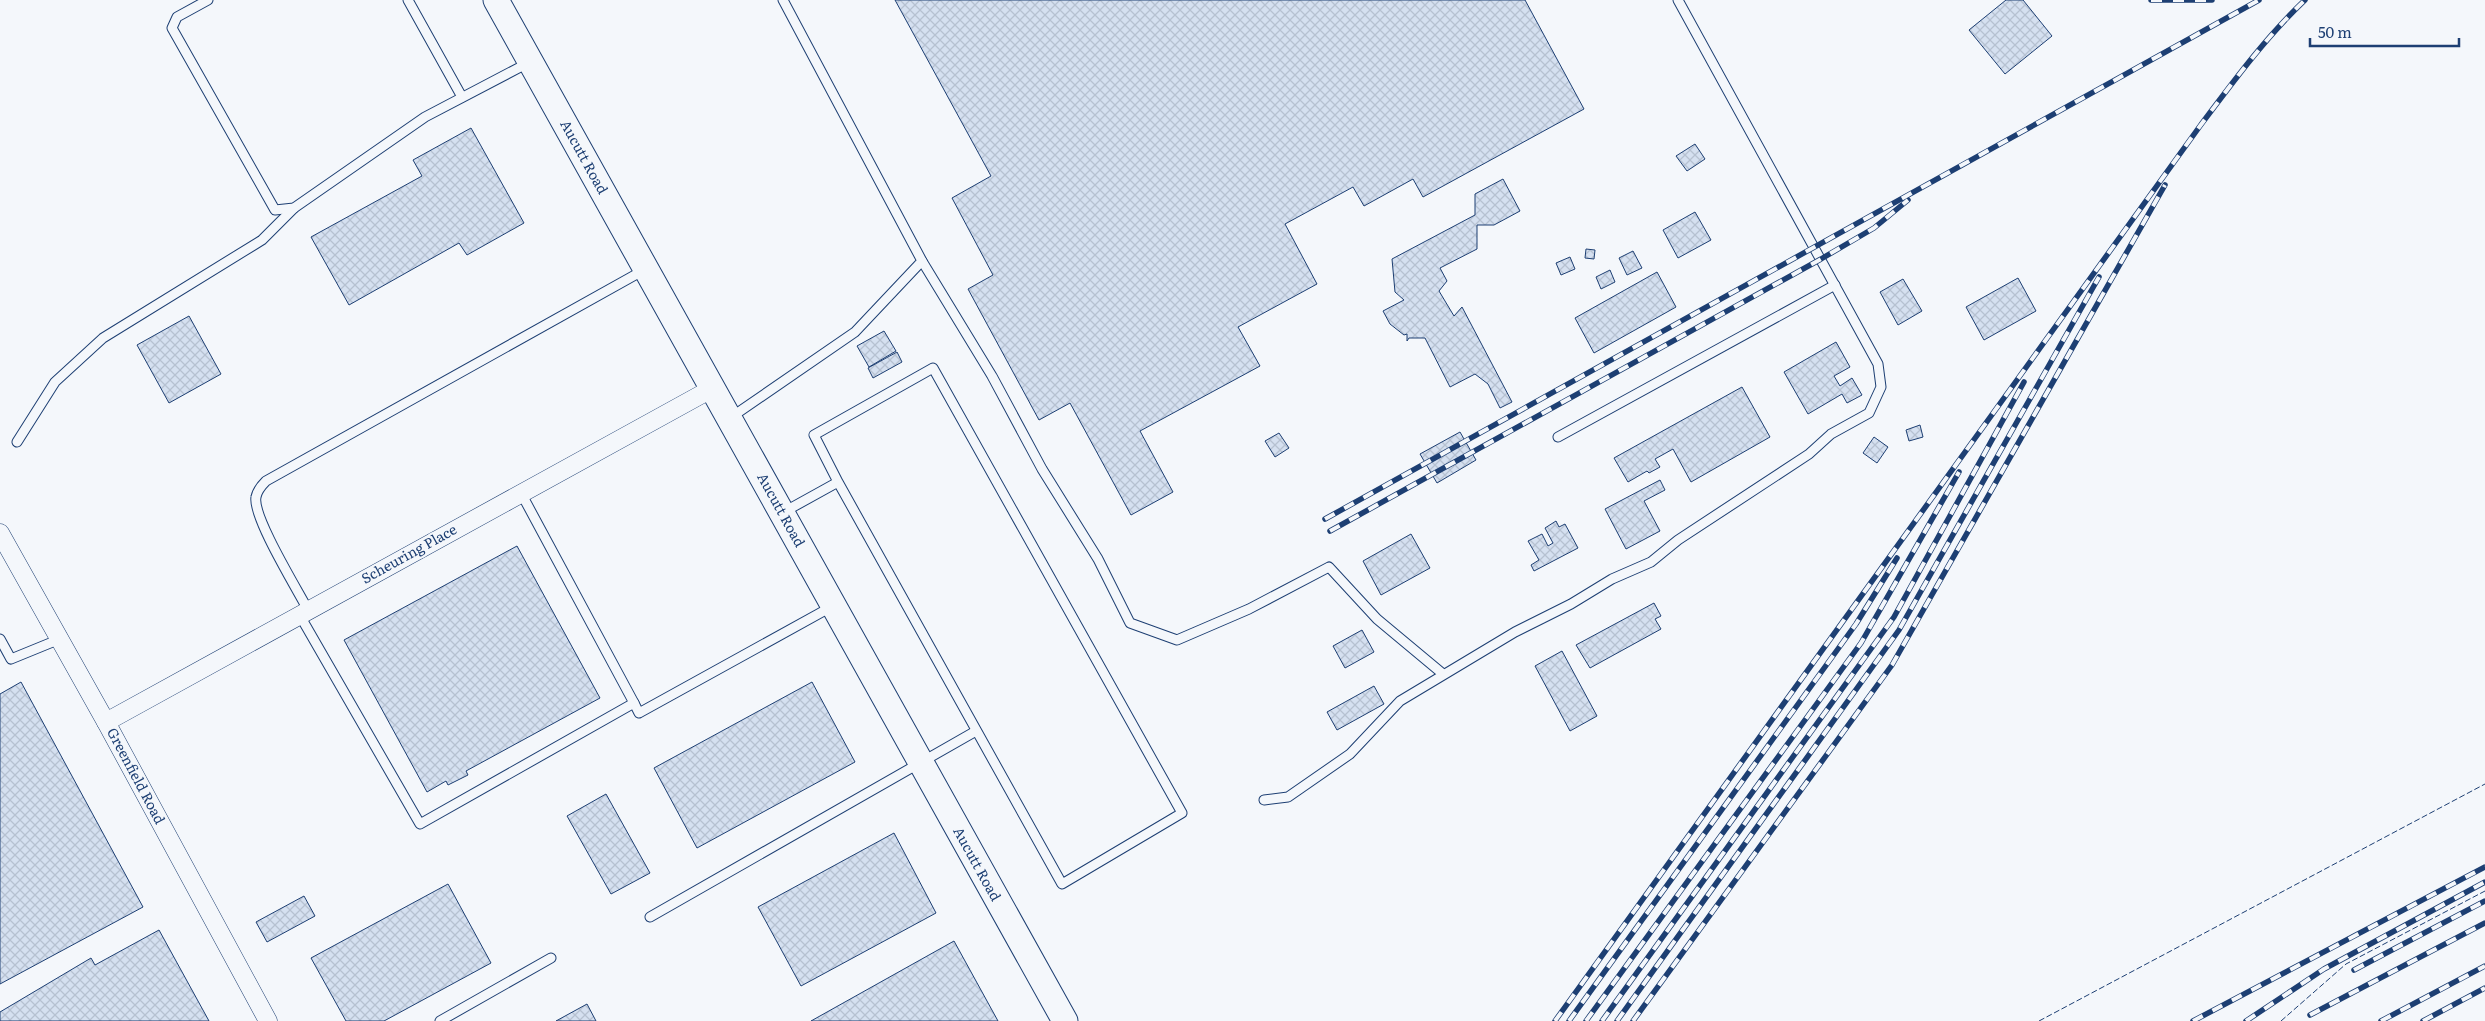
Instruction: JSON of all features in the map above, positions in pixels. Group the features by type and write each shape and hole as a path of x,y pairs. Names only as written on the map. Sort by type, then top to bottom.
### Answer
{"street":[{"name":"Aucutt Road","path":"496,0 1065,1021"},
{"name":"Scheuring Place","path":"106,722 713,388"},
{"name":"Greenfield Road","path":"0,533 106,722 268,1021"}],"lane":[{"path":"208,0 177,17 172,28 275,210 294,208"},
{"path":"408,0 462,97"},
{"path":"783,0 922,261 992,376 1042,469 1098,559 1130,623 1176,640 1250,609 1329,567 1377,619 1443,674"},
{"path":"1264,800 1288,797 1350,754 1400,701 1515,632 1571,604 1612,579 1651,562 1678,540 1809,454 1831,434 1869,413 1881,387 1878,364 1678,0"},
{"path":"17,442 55,382 102,338 262,240 294,208 425,117 531,62"},
{"path":"730,418 855,332 922,261"},
{"path":"634,703 420,824 303,612 259,517 256,498 259,489 266,481 646,269"},
{"path":"1558,438 1835,285"},
{"path":"932,368 1182,813 1062,884 838,482 814,435 932,368"},
{"path":"782,513 838,482"},
{"path":"521,493 639,713 834,605"},
{"path":"0,639 11,659 60,639"},
{"path":"650,917 976,731"},
{"path":"440,1021 551,958"}],"building":[{"path":"895,0 1525,0 1584,109 1423,197 1413,179 1364,206 1353,187 1285,224 1317,284 1238,327 1260,366 1140,431 1173,492 1131,515 1070,403 1039,420 968,289 993,275 952,198 991,176"},
{"path":"2006,0 2023,0 2052,36 2005,74 1969,30"},
{"path":"471,128 524,223 467,255 459,243 349,305 311,237 422,176 413,160"},
{"path":"1695,144 1705,159 1687,171 1676,156"},
{"path":"1503,179 1520,211 1494,225 1477,225 1477,249 1440,268 1447,281 1439,291 1454,316 1462,307 1512,402 1500,408 1488,384 1475,374 1450,387 1425,338 1409,338 1407,341 1407,334 1404,335 1390,324 1383,311 1404,300 1395,292 1392,259 1475,215 1475,194"},
{"path":"1695,212 1711,240 1678,258 1663,230"},
{"path":"1586,249 1595,250 1594,259 1585,258"},
{"path":"1633,251 1642,268 1627,275 1619,258"},
{"path":"1570,257 1575,269 1561,275 1556,263"},
{"path":"1610,270 1615,282 1601,289 1596,277"},
{"path":"1657,272 1676,307 1594,353 1575,318"},
{"path":"2018,278 2036,311 1984,340 1966,307"},
{"path":"1903,279 1922,311 1898,325 1880,292"},
{"path":"189,316 221,374 169,403 137,345"},
{"path":"884,331 896,351 869,367 857,346"},
{"path":"1836,342 1850,367 1834,376 1840,386 1852,378 1862,395 1847,403 1842,394 1808,414 1784,372"},
{"path":"897,352 902,362 873,378 868,368"},
{"path":"1742,387 1770,437 1691,482 1673,449 1655,459 1660,467 1649,473 1647,471 1628,482 1614,458"},
{"path":"1920,425 1923,437 1909,441 1906,430"},
{"path":"1460,432 1476,460 1437,483 1420,454"},
{"path":"1279,433 1289,448 1275,457 1265,441"},
{"path":"1874,437 1888,447 1877,463 1863,453"},
{"path":"1660,480 1665,490 1644,501 1660,531 1626,549 1605,509"},
{"path":"1556,521 1559,527 1565,524 1578,548 1534,571 1531,565 1539,560 1528,541 1542,534 1548,546 1553,543 1545,528"},
{"path":"1411,534 1430,568 1381,595 1363,561"},
{"path":"517,546 600,698 466,771 468,775 448,785 446,781 427,792 344,640"},
{"path":"1654,603 1661,616 1655,619 1661,629 1590,668 1576,645"},
{"path":"1362,630 1374,652 1345,668 1333,646"},
{"path":"1562,651 1597,716 1570,731 1535,666"},
{"path":"21,682 143,907 0,984 0,694"},
{"path":"812,682 855,762 697,848 654,768"},
{"path":"1374,686 1384,704 1337,730 1327,712"},
{"path":"606,794 650,873 611,894 567,816"},
{"path":"894,833 936,913 801,986 758,907"},
{"path":"448,884 491,963 384,1021 346,1021 311,958"},
{"path":"304,896 315,916 267,942 256,922"},
{"path":"159,930 209,1021 0,1021 0,1012 91,958 95,965"},
{"path":"954,941 998,1021 811,1021"},
{"path":"587,1004 596,1021 556,1021"}],"railway":[{"path":"2151,0 2212,0"},
{"path":"1325,519 2259,0"},
{"path":"1555,1021 2200,126 2263,45 2305,0"},
{"path":"1633,1021 1892,665 2165,185"},
{"path":"1330,531 1821,259 1874,228 1908,200"},
{"path":"1617,1021 1899,630 2099,277"},
{"path":"1602,1021 1894,617 2024,382"},
{"path":"1586,1021 1861,643 1959,472"},
{"path":"1569,1021 1856,624 1897,558"},
{"path":"2193,1021 2485,867"},
{"path":"2246,1021 2324,969 2485,882"},
{"path":"2354,970 2485,901"},
{"path":"2310,1015 2485,923"},
{"path":"2381,1021 2485,966"},
{"path":"2423,1021 2485,988"}],"fence":[{"path":"2039,1021 2485,784"},
{"path":"2281,1021 2346,964 2485,891"}]}
